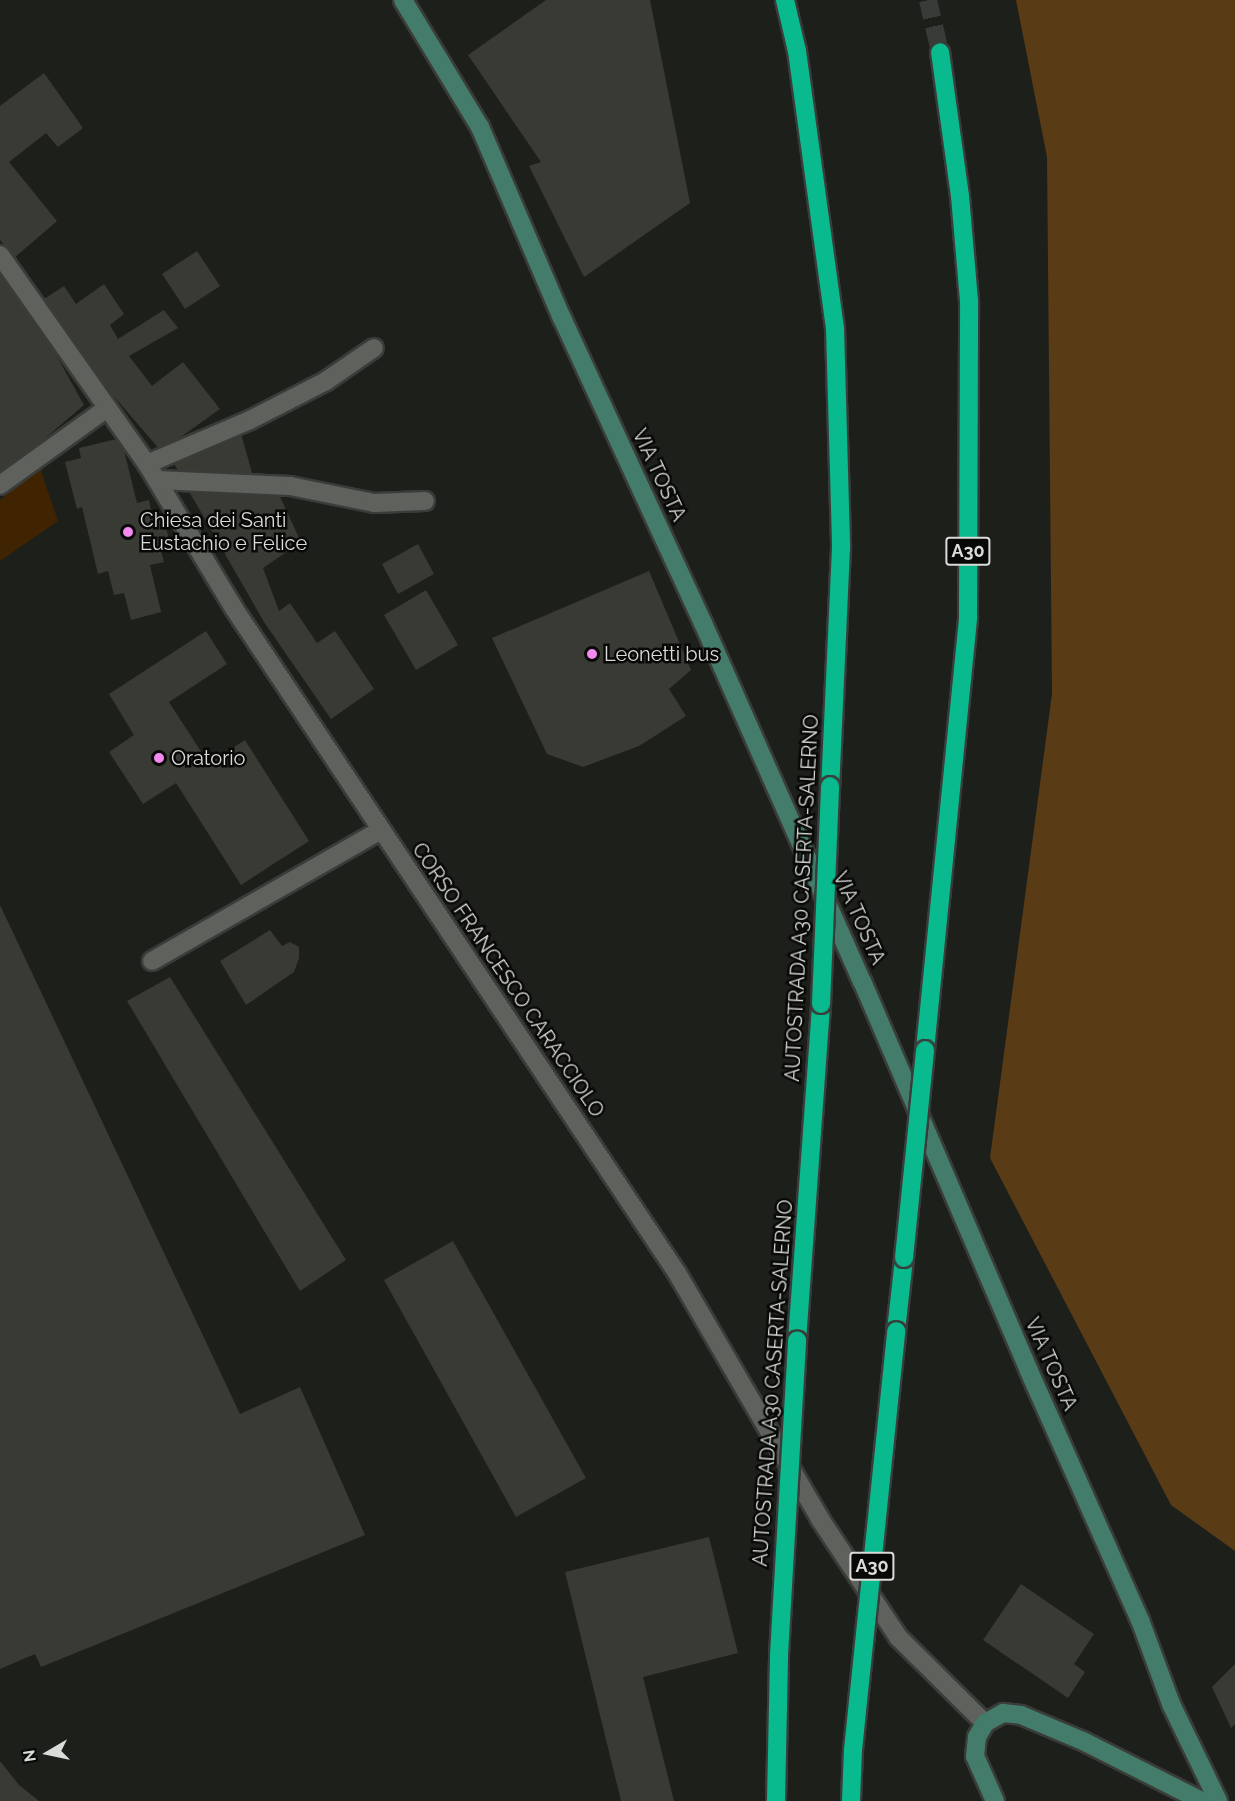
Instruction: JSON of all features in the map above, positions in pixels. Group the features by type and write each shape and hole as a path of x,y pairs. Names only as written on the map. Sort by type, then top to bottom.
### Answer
{"highway":[{"name":"AUTOSTRADA A30 CASERTA-SALERNO","path":"776,1801 779,1655 797,1341 821,1004 841,548 835,328 797,51 785,0"},
{"name":"A30","path":"851,1801 853,1750 968,618 969,301 960,196 940,52"}],"main road":[{"name":"VIA TOSTA","path":"403,0 480,127 561,318 703,623 862,981 1029,1371 1140,1620 1171,1704 1218,1801"},
{"path":"995,1801 975,1756 977,1737 985,1723 1004,1713 1022,1715 1083,1741 1202,1801"}],"street":[{"name":"CORSO FRANCESCO CARACCIOLO","path":"0,255 147,464 235,610 677,1273 820,1519 898,1637 985,1723"},
{"path":"147,464 250,420 298,396 326,381 374,348"},
{"path":"0,485 107,408"},
{"path":"157,480 290,486 375,503 425,501"},
{"path":"152,961 381,830"}],"shaded area":[{"path":"1016,0 1235,0 1235,1551 1171,1505 990,1158 1052,694 1047,157"},
{"path":"40,468 58,521 0,561 0,500"}],"building":[{"path":"546,0 650,0 690,203 584,277 529,166 541,162 468,55"},
{"path":"44,73 83,128 58,147 46,133 9,162 57,221 14,258 0,240 0,106"},
{"path":"197,251 220,286 185,309 162,274"},
{"path":"0,271 41,328 84,405 23,457 0,472"},
{"path":"104,284 124,314 110,325 118,339 164,310 178,328 129,356 152,386 183,362 220,409 161,451 105,386 44,299 64,286 76,304"},
{"path":"240,430 254,480 181,475 171,459"},
{"name":"Chiesa dei Santi Eustachio e Felice","path":"121,438 137,503 149,500 153,520 164,518 170,544 160,547 164,562 150,565 161,612 131,620 124,593 114,595 108,571 98,574 82,507 77,509 65,462 81,458 79,448"},
{"path":"186,486 276,488 301,542 263,568 279,611 290,603 317,643 335,631 374,689 331,719 264,622"},
{"path":"418,544 434,574 398,594 382,564"},
{"name":"Leonetti bus","path":"649,571 691,670 669,689 686,716 639,746 583,767 547,754 492,638"},
{"path":"426,590 458,645 416,670 384,615"},
{"name":"Oratorio","path":"206,631 227,664 169,702 209,764 245,740 309,841 241,885 176,783 143,804 109,752 134,735 109,694"},
{"path":"0,905 240,1414 300,1387 365,1535 41,1667 35,1654 0,1669"},
{"path":"270,930 282,946 290,942 299,947 299,958 294,972 246,1005 220,961"},
{"path":"170,977 346,1260 300,1291 127,1001"},
{"path":"453,1241 586,1478 516,1517 384,1280"},
{"path":"709,1537 738,1653 643,1677 674,1801 621,1801 565,1572"},
{"path":"1021,1584 1094,1634 1074,1664 1085,1672 1068,1698 983,1640"},
{"path":"1235,1664 1235,1724 1231,1728 1212,1687"},
{"path":"0,1761 19,1785 39,1801 0,1801"}],"tunnel":[{"path":"928,0 940,52"}],"place":[{"name":"Chiesa dei Santi Eustachio e Felice","path":"128,532"},
{"name":"Leonetti bus","path":"592,654"},
{"name":"Oratorio","path":"159,758"}]}
